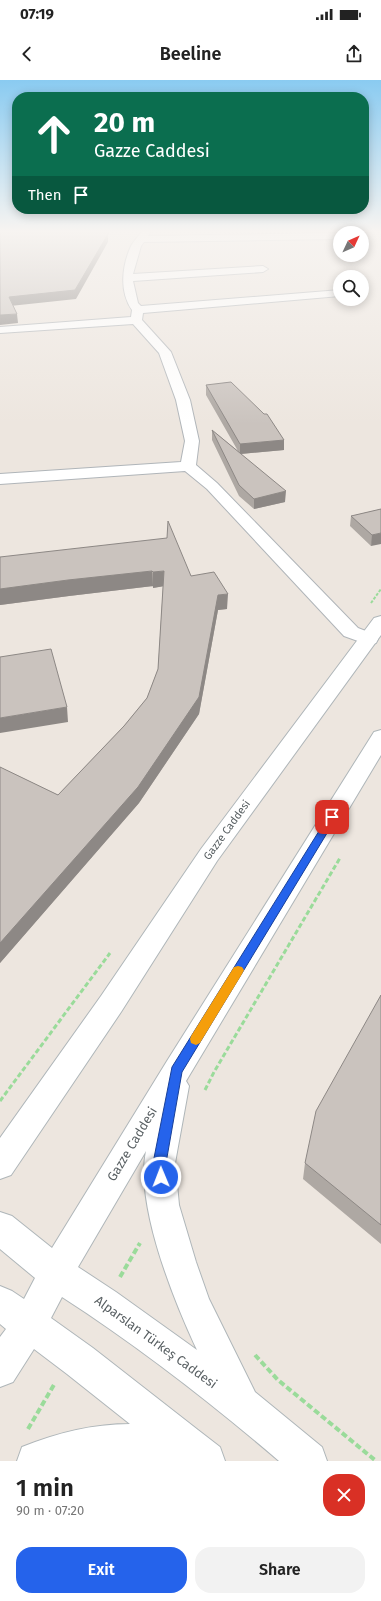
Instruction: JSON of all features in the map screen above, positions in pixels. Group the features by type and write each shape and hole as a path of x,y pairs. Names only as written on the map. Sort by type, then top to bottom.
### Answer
{"street":[{"path":"131,295 137,315 165,352 183,400 192,441 188,466"},
{"path":"0,330 317,295"},
{"path":"0,479 188,466 212,486 351,632 375,630"},
{"name":"Gazze Caddesi","path":"0,1164 111,1004 209,855 375,630"},
{"name":"Gazze Caddesi","path":"0,1369 29,1325 56,1272 177,1070 381,737"},
{"path":"177,1070 159,1163 163,1205 179,1262 195,1307 242,1405"},
{"name":"Alparslan Türkeş Caddesi","path":"0,1228 56,1272 104,1304 242,1405 308,1461"},
{"path":"0,1303 80,1361 195,1452"},
{"path":"36,1461 76,1448 108,1443 195,1452"}],"path":[{"path":"253,1353 278,1380 376,1461"}],"building":[{"path":"0,295 24,295 9,297 17,314 0,315"},
{"path":"231,382 264,414 267,414 284,440 240,444 206,385"},
{"path":"212,430 286,491 254,499 239,485"},
{"path":"381,509 381,533 372,535 351,516"},
{"path":"168,521 191,576 214,572 228,594 218,595 199,697 138,787 0,943 0,767 58,795 124,726 147,698 158,669 164,571 68,580 0,589 0,557 167,538"},
{"path":"51,649 67,707 0,718 0,657"},
{"path":"381,995 381,1225 305,1163 316,1111"}],"slow traffic":[{"path":"196,1039 238,970"}],"route":[{"path":"161,1177 159,1163 177,1070 332,817"}]}
